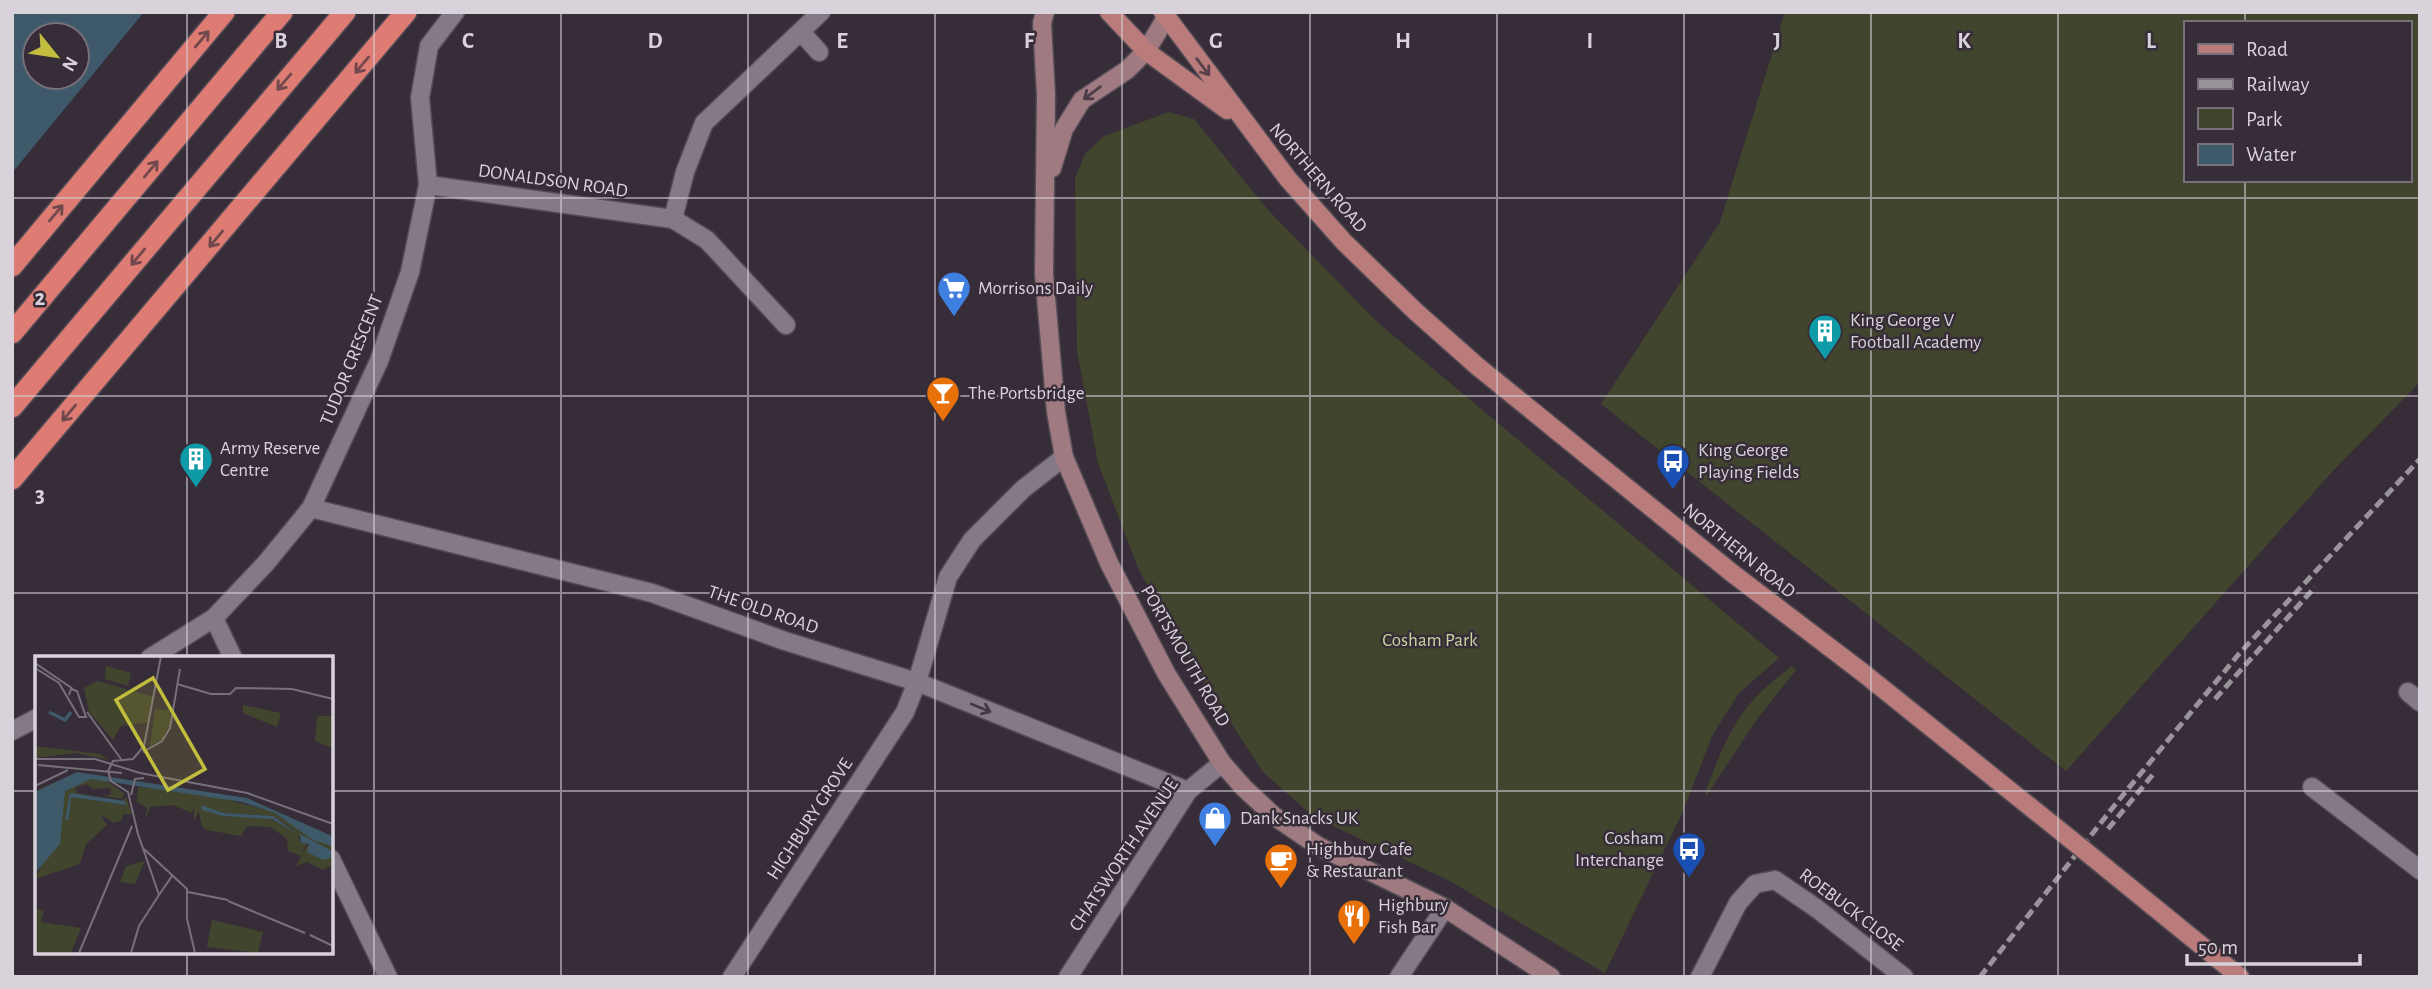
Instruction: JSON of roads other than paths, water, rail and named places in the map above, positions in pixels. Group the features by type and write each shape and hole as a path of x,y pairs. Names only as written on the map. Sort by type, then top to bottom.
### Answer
{"highway":[{"path":"12,266 224,12"},
{"path":"12,333 282,12"},
{"path":"12,407 345,12"},
{"path":"12,479 406,12"}],"main road":[{"name":"NORTHERN ROAD","path":"1109,12 1146,51 1244,123"},
{"name":"NORTHERN ROAD","path":"1164,15 1287,179 1344,242 1415,311 1477,366 1732,573 1862,672 2240,977"}],"street":[{"name":"TUDOR CRESCENT","path":"153,656 214,618 266,563 311,508 379,361 410,272 428,185 420,98 429,47 455,12"},
{"path":"673,219 685,172 704,123 821,12"},
{"name":"PORTSMOUTH ROAD","path":"1045,12 1042,23 1047,185 1044,274 1056,412 1065,457 1109,563 1166,673 1222,762 1244,788 1274,816 1318,846 1445,908 1551,977"},
{"name":"PORTSMOUTH ROAD","path":"1047,185 1063,129 1082,100 1127,71 1146,51 1164,15"},
{"path":"801,32 819,52"},
{"name":"DONALDSON ROAD","path":"428,185 673,219 706,240 786,324"},
{"name":"HIGHBURY GROVE","path":"732,977 905,712 917,682 948,577 972,540 1023,489 1065,457"},
{"name":"THE OLD ROAD","path":"311,508 652,593 785,641 917,682 1188,791"},
{"path":"214,618 232,656"},
{"path":"12,731 35,719"},
{"name":"CHATSWORTH AVENUE","path":"1068,977 1188,791 1222,762"},
{"path":"2312,787 2420,870"},
{"path":"332,861 388,977"},
{"name":"ROEBUCK CLOSE","path":"1700,977 1738,903 1755,884 1774,880 1816,908 1904,977"},
{"path":"1399,977 1445,908"}],"water":[{"path":"12,12 144,12 91,77 91,21 21,21 21,91 79,91 12,173"}],"railway":[{"path":"1980,977 2114,806 2238,655 2420,459"},
{"path":"2215,699 2315,587"},
{"path":"2108,829 2155,772"}],"place":[{"name":"Morrisons Daily","path":"954,318"},
{"name":"King George V Football Academy","path":"1825,361"},
{"name":"The Portsbridge","path":"943,423"},
{"name":"Army Reserve Centre","path":"196,489"},
{"name":"King George Playing Fields","path":"1673,491"},
{"name":"Dank Snacks UK","path":"1215,848"},
{"name":"Cosham Interchange","path":"1689,879"},
{"name":"Highbury Cafe & Restaurant","path":"1281,890"},
{"name":"Highbury Fish Bar","path":"1354,946"}],"park label":[{"name":"Cosham Park","path":"1430,640"}]}
